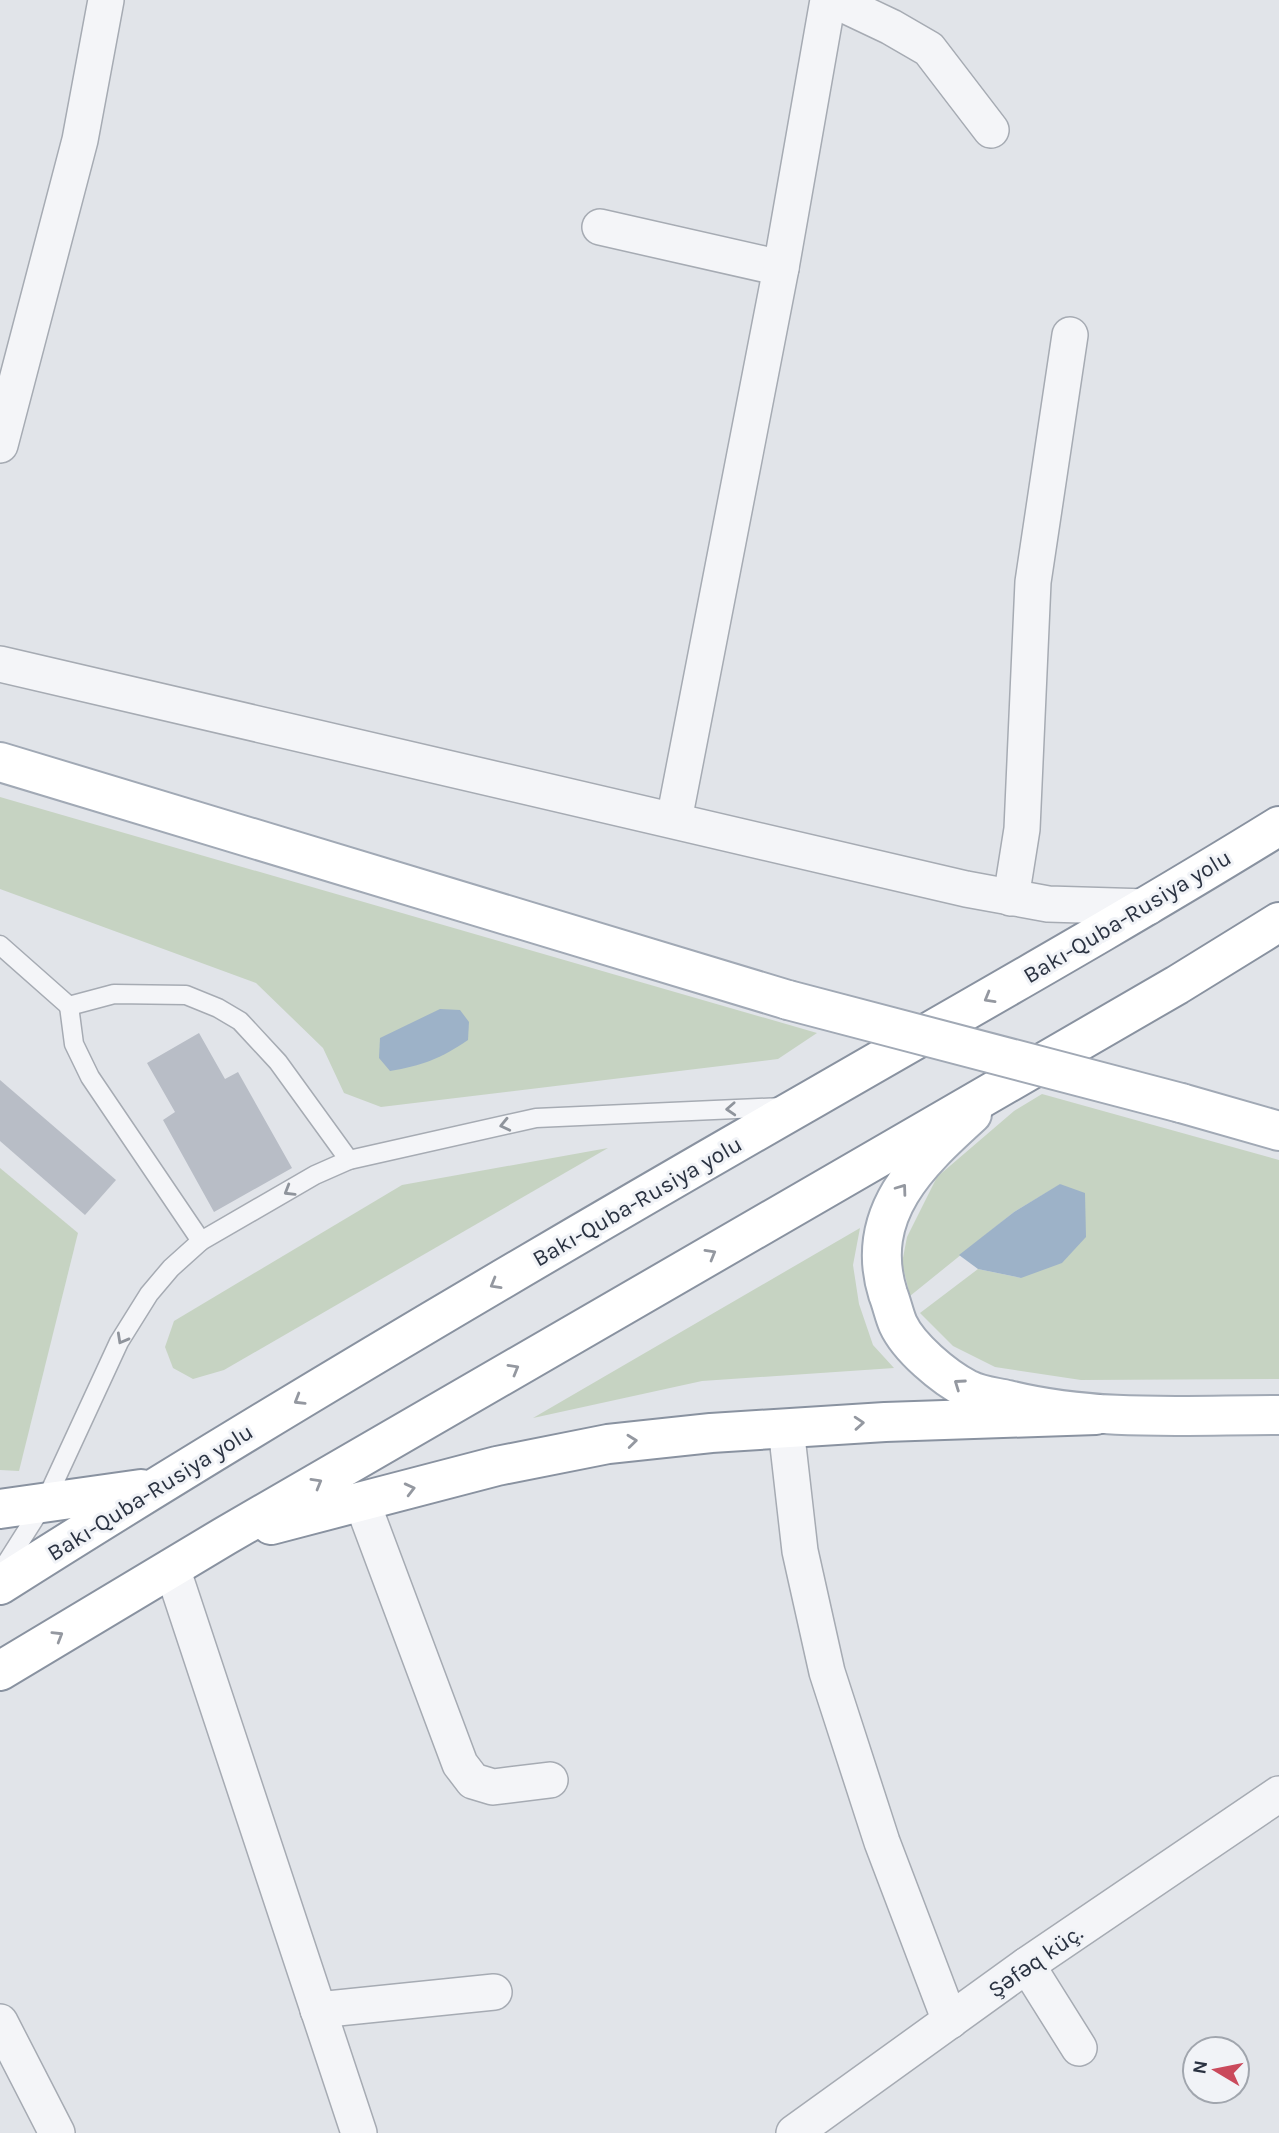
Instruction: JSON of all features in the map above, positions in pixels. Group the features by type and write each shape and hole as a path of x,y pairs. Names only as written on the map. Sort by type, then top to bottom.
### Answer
{"main road":[{"path":"0,762 788,1000 1279,1131"},
{"name":"Bakı-Quba-Rusiya yolu","path":"0,1585 153,1488 399,1340 1148,907 1279,826"},
{"path":"0,1671 225,1536 1177,985 1279,922"},
{"path":"1004,1084 929,1153 895,1198 884,1229 882,1275 899,1326 928,1362 969,1391 1025,1404 1096,1415"},
{"path":"225,1536 497,1466 608,1444 885,1422 1096,1415 1279,1415"},
{"path":"0,1509 153,1488"}],"street":[{"path":"0,445 80,140 106,0"},
{"path":"674,820 781,268 828,0"},
{"path":"834,0 891,27 929,49 991,130"},
{"path":"600,226 781,268"},
{"path":"1011,898 1022,828 1033,582 1070,335"},
{"path":"0,664 1011,898 1048,904 1148,907"},
{"path":"786,1428 800,1551 827,1672 882,1842 950,2021"},
{"path":"362,1502 460,1764 473,1781 493,1787 550,1780"},
{"path":"172,1568 359,2133"},
{"name":"Şəfəq küç.","path":"794,2133 1027,1965 1279,1794"},
{"path":"1027,1965 1079,2048"},
{"path":"318,2010 494,1992"},
{"path":"0,2022 57,2133"}],"lane":[{"path":"0,945 69,1006 74,1044 90,1077 201,1241"},
{"path":"69,1006 114,995 186,995 218,1008 240,1021 278,1062 349,1160"},
{"path":"0,1573 46,1502 119,1342 149,1294 171,1268 201,1241 315,1175 349,1160 536,1118 800,1106"}],"green space":[{"path":"0,797 817,1033 778,1059 381,1107 344,1093 323,1048 256,983 0,889"},
{"path":"1042,1094 1279,1160 1279,1379 1081,1380 995,1367 953,1346 920,1313 978,1269 1021,1278 1061,1184 1014,1212 910,1296 902,1263 907,1237 937,1177 1014,1111"},
{"path":"608,1148 224,1370 193,1379 173,1368 165,1347 174,1321 402,1185"},
{"path":"0,1168 78,1233 19,1471 0,1470"},
{"path":"860,1228 853,1265 859,1304 873,1345 894,1368 702,1381 533,1418"}],"water":[{"path":"440,1009 460,1010 469,1022 468,1040 431,1060 390,1071 379,1058 380,1038"},
{"path":"1060,1184 1085,1193 1086,1237 1062,1263 1021,1278 978,1269 959,1255 1014,1212"}],"building":[{"path":"199,1033 225,1079 238,1072 292,1168 214,1212 163,1120 175,1112 147,1063"},
{"path":"0,1080 116,1180 85,1215 0,1141"}]}
